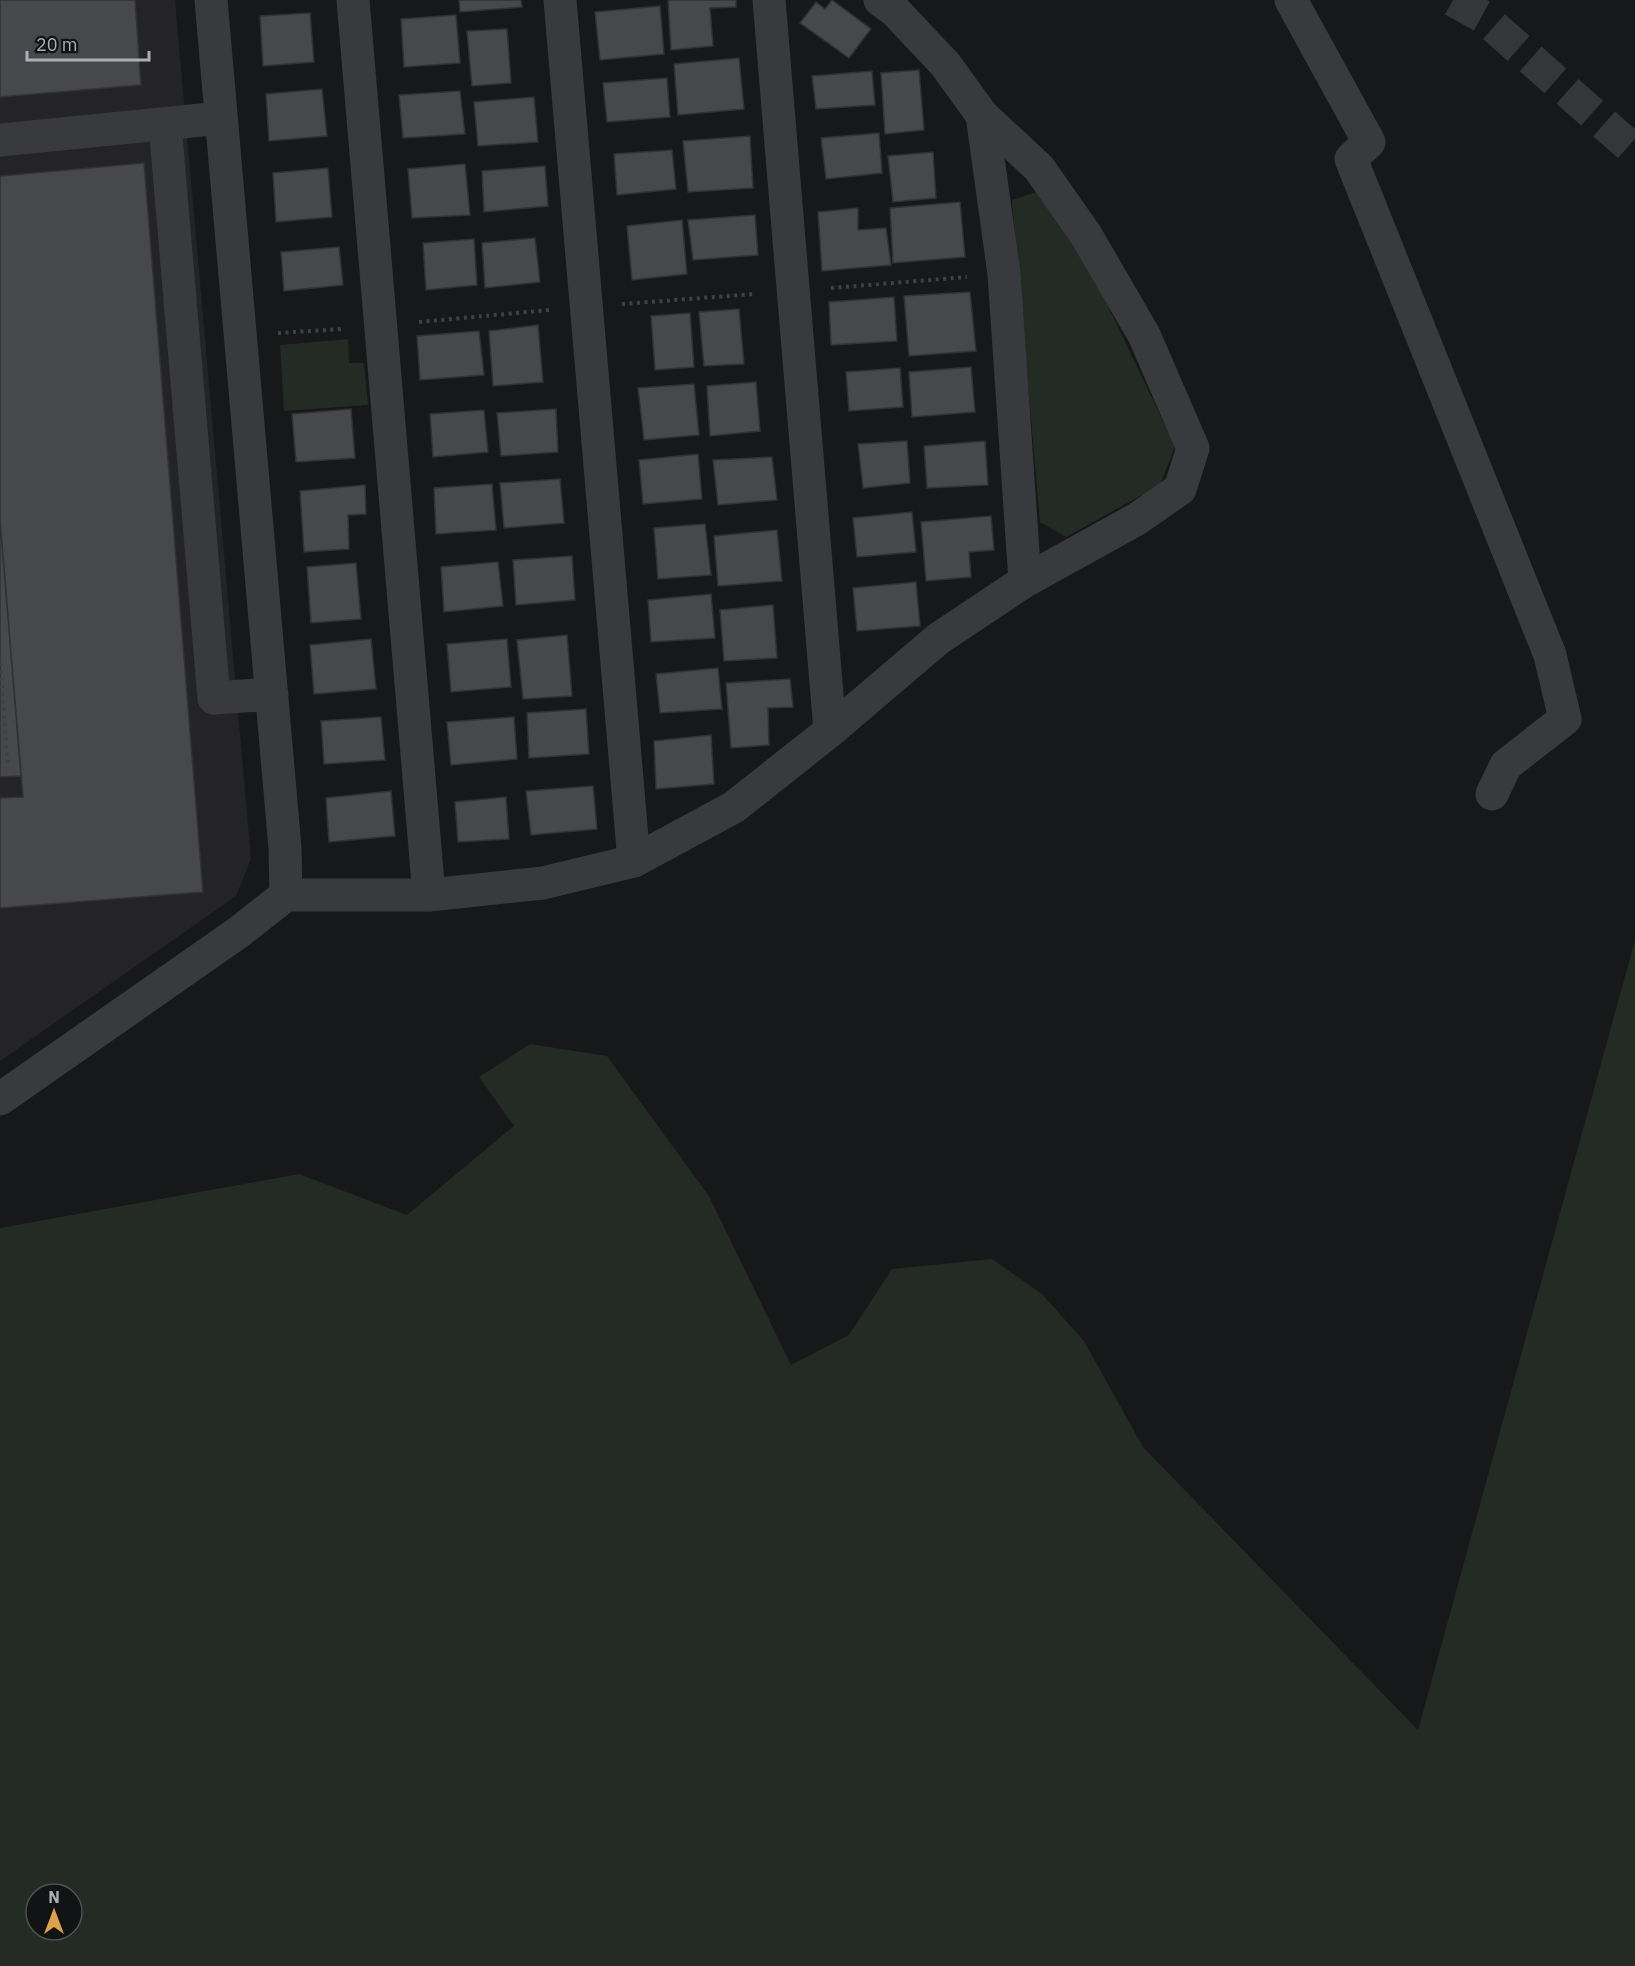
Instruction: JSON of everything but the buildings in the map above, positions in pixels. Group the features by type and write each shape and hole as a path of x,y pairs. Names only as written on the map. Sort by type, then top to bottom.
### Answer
{"street":[{"path":"211,0 272,694 286,895"},
{"path":"353,0 429,895"},
{"path":"560,0 634,861"},
{"path":"769,0 830,731"},
{"path":"0,1099 239,933 286,895 429,895 543,883 634,861 734,807 830,731 938,639 1025,581 1137,519 1180,489 1193,448 1144,335 1086,235 1039,168 982,116 945,64 895,11 880,0"},
{"path":"1291,0 1370,142 1351,159 1550,656 1565,719 1506,765 1492,794"},
{"path":"982,116 1004,274 1025,581"},
{"path":"0,140 221,118"},
{"path":"165,124 214,699 272,694"}],"path":[{"path":"277,333 1004,274"},
{"path":"0,663 9,768"}],"shaded area":[{"path":"0,0 175,0 251,859 236,896 0,1061"},
{"path":"1036,192 1074,245 1105,300 1175,446 1160,485 1066,537 1040,522 1012,200"},
{"path":"348,339 349,363 364,363 368,405 284,411 280,345"},
{"path":"1635,940 1635,1966 0,1966 0,1228 299,1174 407,1215 514,1126 479,1077 530,1044 607,1056 709,1196 791,1365 849,1335 892,1269 992,1259 1042,1294 1084,1341 1143,1447 1418,1730"}],"tunnel":[{"path":"1453,0 1482,16 1635,151"}]}
